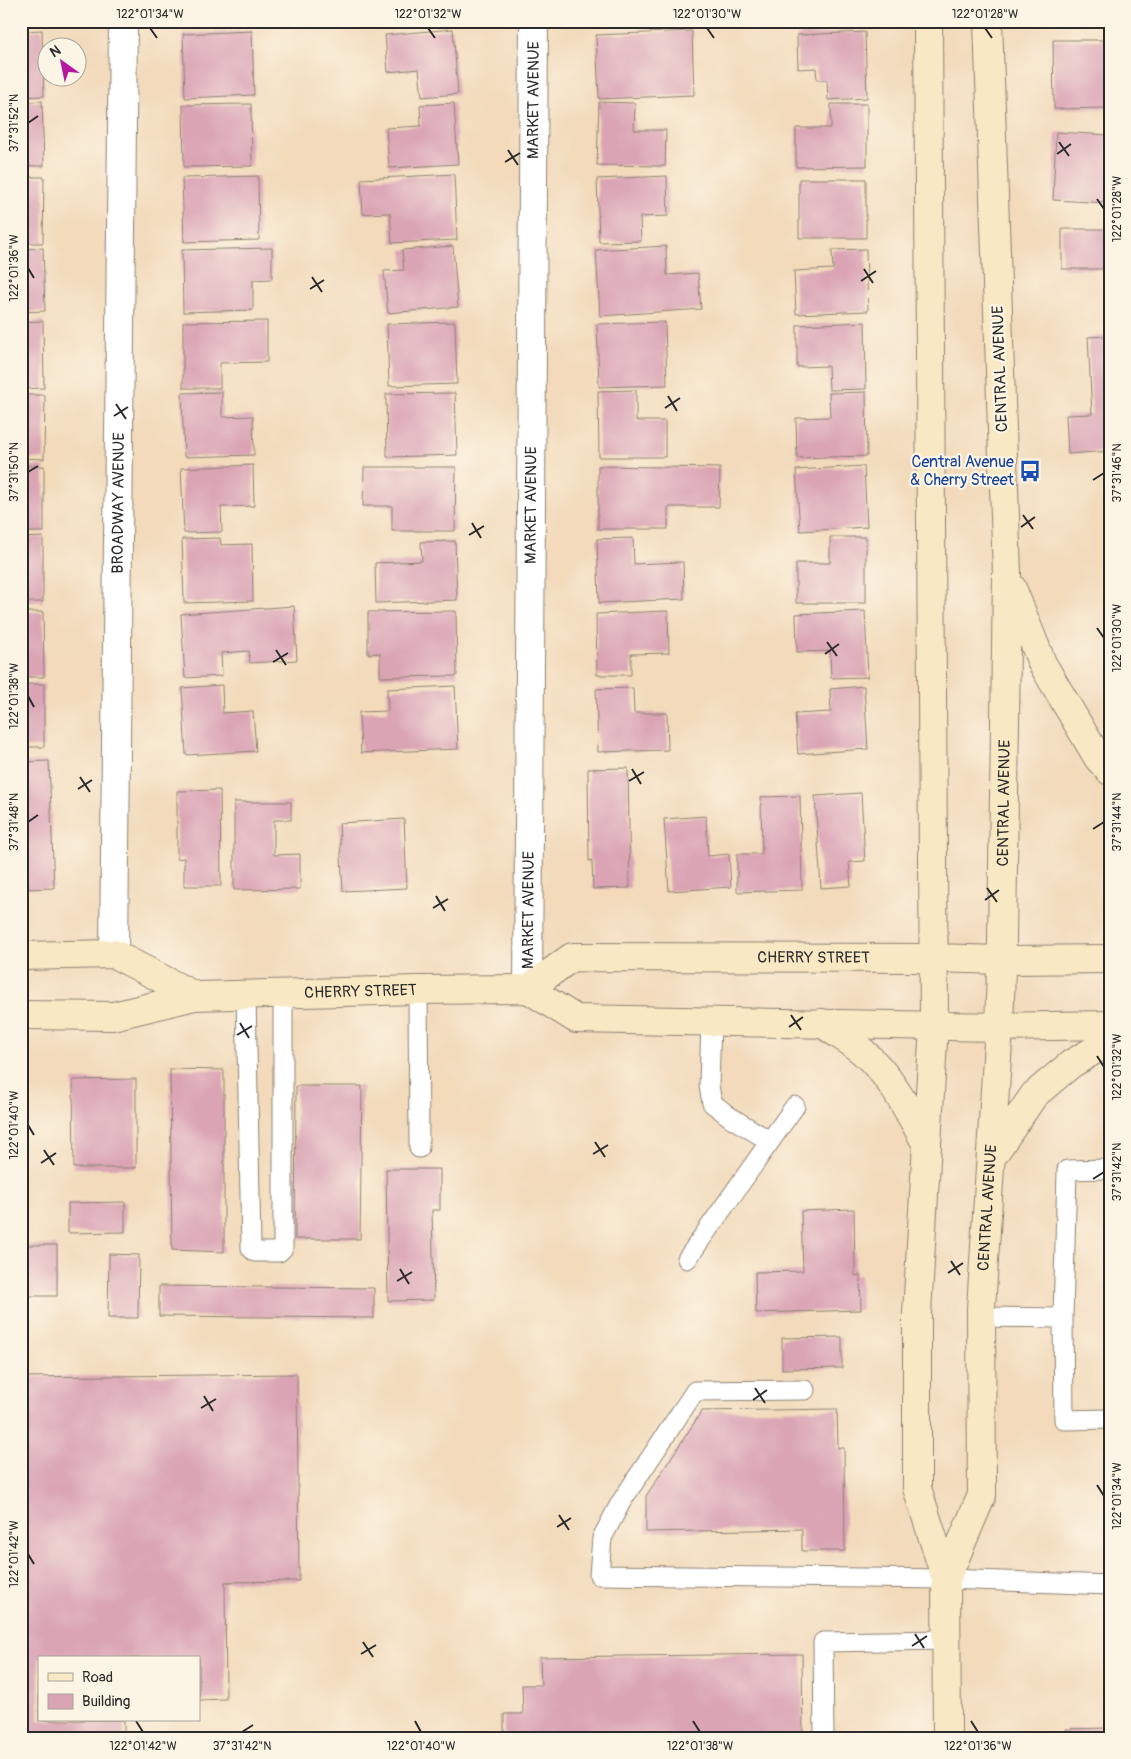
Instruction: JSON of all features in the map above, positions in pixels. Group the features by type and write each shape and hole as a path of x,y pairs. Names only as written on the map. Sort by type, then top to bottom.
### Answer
{"street":[{"name":"BROADWAY AVENUE","path":"114,954 123,21"},
{"name":"MARKET AVENUE","path":"528,989 534,21"},
{"name":"CENTRAL AVENUE","path":"928,21 934,1025 917,1313 917,1488 946,1579 947,1738"},
{"name":"CENTRAL AVENUE","path":"946,1579 982,1495 982,1317 1002,960 1007,575 988,21"},
{"path":"1007,575 1042,663 1098,758 1110,771"},
{"name":"CHERRY STREET","path":"21,956 114,954 195,996"},
{"name":"CHERRY STREET","path":"21,1015 113,1016 195,996 528,989 572,957 1110,960"},
{"path":"528,989 576,1018 999,1027 1110,1025"},
{"path":"822,1023 863,1052 880,1070 898,1093 927,1145"},
{"path":"991,1158 1034,1095 1071,1064 1110,1041"}],"lane":[{"path":"418,990 419,1148"},
{"path":"246,995 251,1248 255,1252 279,1252 283,1248 284,994"},
{"path":"711,1021 709,1086 712,1103 730,1118 770,1141"},
{"path":"686,1259 796,1106"},
{"path":"1110,1169 1067,1170 1063,1318 1064,1420 1110,1419"},
{"path":"982,1317 1063,1318"},
{"path":"805,1390 695,1391 621,1502 602,1538 599,1575 946,1579 1110,1585"},
{"path":"824,1738 823,1642 946,1640"}],"building":[{"path":"599,21 647,21 647,23 600,26"},
{"path":"788,21 815,21 815,23 788,24"},
{"path":"453,29 458,94 422,97 419,69 388,72 385,35"},
{"path":"42,30 42,38 38,38 38,88 44,88 44,96 21,97 21,31"},
{"path":"252,31 254,95 185,98 183,34"},
{"path":"692,31 694,95 599,99 596,35"},
{"path":"865,32 867,98 828,100 827,80 817,80 816,68 798,69 797,35"},
{"path":"1053,40 1110,40 1110,108 1054,109"},
{"path":"42,101 44,166 21,166 21,102"},
{"path":"599,102 635,103 634,130 666,130 665,166 597,165"},
{"path":"454,103 458,164 389,168 386,128 421,126 420,105"},
{"path":"251,104 252,166 184,167 183,105"},
{"path":"831,104 867,104 867,166 796,167 796,128 831,128"},
{"path":"1056,132 1110,135 1110,203 1053,200"},
{"path":"454,174 457,240 392,243 390,213 363,214 361,179"},
{"path":"258,176 259,240 184,242 182,178"},
{"path":"667,176 668,216 640,217 641,241 599,242 597,179"},
{"path":"21,177 44,177 43,243 21,243"},
{"path":"799,179 866,179 866,238 799,238"},
{"path":"1062,229 1110,229 1110,269 1062,269"},
{"path":"453,246 458,307 388,313 384,271 404,270 402,250"},
{"path":"666,246 667,275 698,273 701,309 600,316 596,250"},
{"path":"43,248 45,311 21,312 21,249"},
{"path":"272,248 272,279 253,280 253,310 183,312 182,250"},
{"path":"866,249 868,311 796,314 794,271 833,269 832,250"},
{"path":"43,321 44,388 21,389 21,322"},
{"path":"267,321 267,362 220,363 220,388 183,388 183,322"},
{"path":"455,322 457,384 389,386 387,324"},
{"path":"665,322 667,385 599,387 597,324"},
{"path":"865,322 866,389 829,390 828,366 797,367 797,325"},
{"path":"1110,336 1110,451 1068,454 1066,415 1092,414 1088,337"},
{"path":"636,390 636,421 665,421 665,457 599,457 598,391"},
{"path":"222,392 222,417 253,416 254,455 184,457 182,393"},
{"path":"866,392 867,456 797,458 796,418 830,417 829,393"},
{"path":"455,393 457,455 387,457 386,394"},
{"path":"21,395 45,395 44,459 21,458"},
{"path":"253,465 254,506 221,507 222,532 184,533 181,468"},
{"path":"21,466 44,466 44,532 21,532"},
{"path":"598,466 720,468 719,507 668,507 668,529 598,529"},
{"path":"864,466 867,527 800,531 796,470"},
{"path":"364,467 456,467 455,531 392,531 392,506 363,506"},
{"path":"43,537 43,602 21,602 21,538"},
{"path":"830,537 866,537 866,603 796,603 796,563 830,563"},
{"path":"220,538 221,545 252,544 253,601 184,603 182,539"},
{"path":"633,538 634,564 683,562 684,599 599,603 597,539"},
{"path":"455,541 457,600 376,603 375,563 422,561 421,542"},
{"path":"294,606 297,660 250,663 249,651 221,653 222,676 185,678 181,614"},
{"path":"456,611 457,676 380,677 380,653 368,654 368,612"},
{"path":"668,611 669,653 631,654 631,675 597,675 596,614"},
{"path":"865,611 868,677 831,678 830,651 797,652 796,614"},
{"path":"21,612 43,612 44,677 21,677"},
{"path":"21,684 44,684 44,747 21,747"},
{"path":"222,685 223,713 253,711 256,751 186,755 182,688"},
{"path":"455,686 458,749 361,753 359,712 388,711 387,689"},
{"path":"864,686 868,749 798,754 795,714 831,712 830,689"},
{"path":"633,688 634,713 667,713 668,750 598,752 596,689"},
{"path":"49,761 54,888 21,889 21,762"},
{"path":"628,768 630,888 593,889 592,860 589,861 588,769"},
{"path":"220,790 221,886 184,886 184,858 177,859 177,791"},
{"path":"861,793 865,861 849,862 851,886 821,888 815,796"},
{"path":"800,796 802,890 737,892 737,854 762,854 761,797"},
{"path":"234,802 291,802 291,820 274,820 274,855 300,854 300,889 234,890"},
{"path":"706,816 708,856 729,854 731,887 669,891 664,819"},
{"path":"404,819 407,888 343,891 339,823"},
{"path":"170,1069 224,1070 224,1252 172,1250"},
{"path":"136,1079 136,1168 74,1168 73,1080"},
{"path":"296,1086 362,1086 360,1239 295,1239"},
{"path":"386,1169 440,1169 440,1210 432,1210 434,1300 388,1301"},
{"path":"125,1202 125,1232 68,1233 68,1203"},
{"path":"854,1209 855,1276 860,1275 861,1310 756,1313 755,1272 803,1271 801,1211"},
{"path":"21,1245 57,1245 57,1296 21,1296"},
{"path":"109,1254 139,1255 138,1318 108,1318"},
{"path":"159,1286 374,1288 374,1318 159,1316"},
{"path":"842,1337 842,1368 782,1369 782,1338"},
{"path":"297,1374 299,1581 225,1582 226,1699 200,1700 200,1656 38,1656 38,1722 124,1722 124,1738 21,1738 21,1377"},
{"path":"837,1409 838,1448 844,1448 845,1551 802,1551 802,1529 646,1532 646,1496 702,1411"},
{"path":"802,1654 803,1738 504,1738 504,1714 523,1714 522,1685 541,1685 540,1657"},
{"path":"1110,1728 1110,1738 1066,1738 1066,1729"}],"place":[{"name":"Central Avenue & Cherry Street","path":"1030,471"}]}
